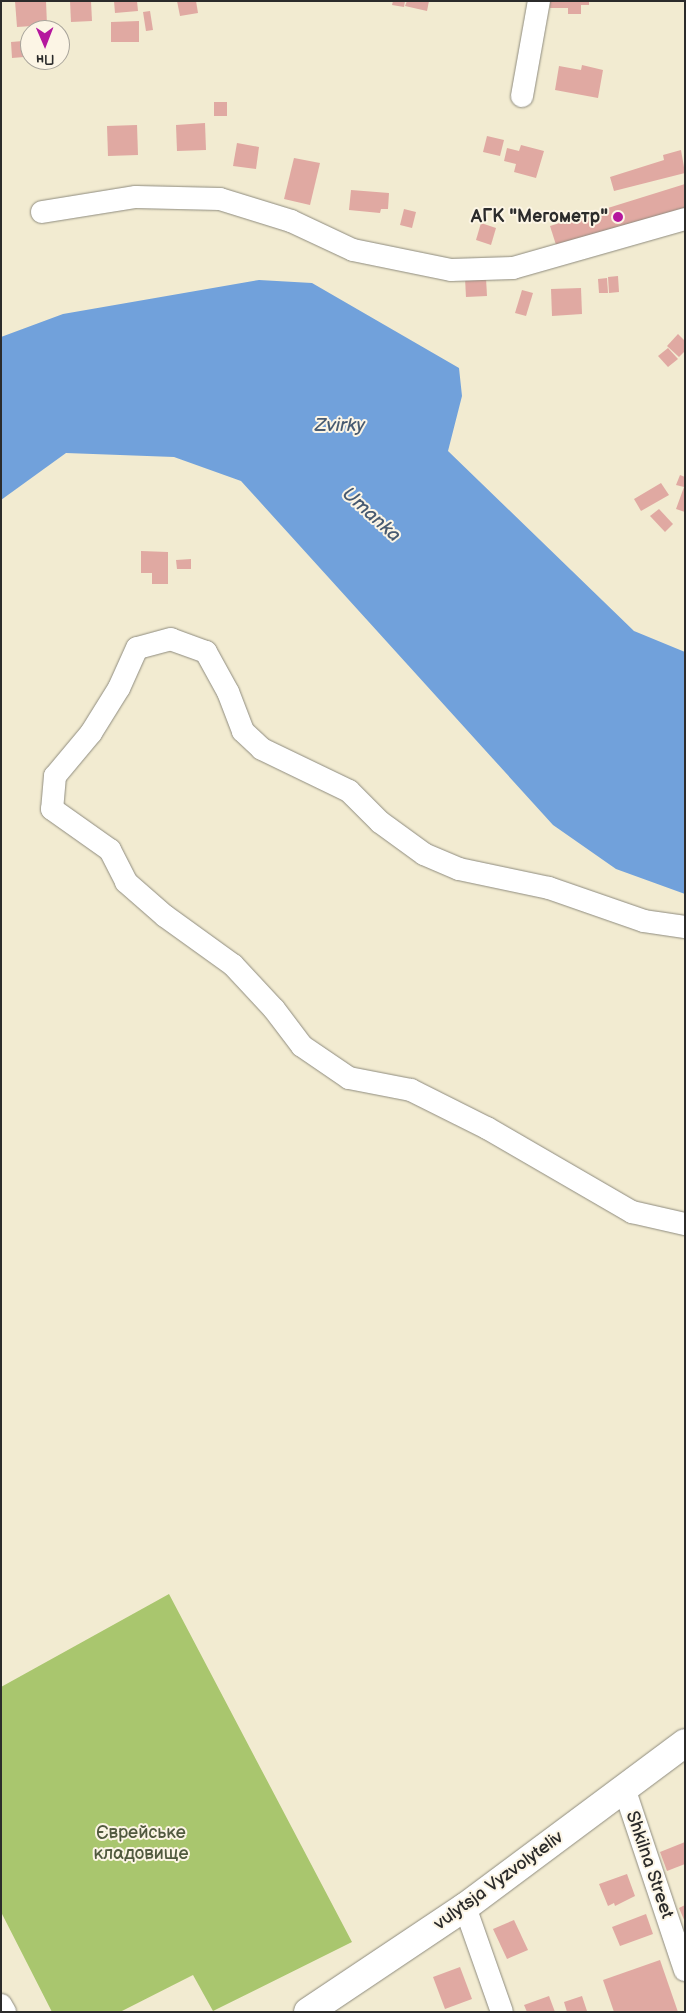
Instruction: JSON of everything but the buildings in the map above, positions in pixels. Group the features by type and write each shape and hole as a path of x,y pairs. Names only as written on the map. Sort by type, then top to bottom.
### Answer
{"main road":[{"name":"vulytsja Vyzvolyteliv","path":"311,2011 465,1907 685,1744"}],"street":[{"path":"522,96 539,1"},
{"path":"42,212 136,197 220,200 291,221 352,250 451,270 513,268 685,219"},
{"path":"685,927 644,920 550,888 459,869 424,854 380,822 349,791 262,749 243,731 228,692 206,652 171,639 137,648 119,688 91,733 55,776 52,809 110,850 126,882 165,916 233,965 274,1009 302,1046 349,1078 411,1090 470,1119 632,1212 685,1224"},
{"name":"Shkilna Street","path":"624,1788 685,1970"},
{"path":"465,1907 502,2012"},
{"path":"1,2005 5,2012"}],"green space":[{"name":"Єврейське кладовище","path":"169,1594 352,1942 213,2011 193,1975 120,2012 52,2012 1,1912 1,1687"}],"water":[{"name":"Zvirky","path":"259,280 312,283 459,368 462,396 448,451 634,631 685,652 685,894 616,869 553,825 241,481 174,457 66,453 1,500 1,337 63,314"}],"place":[{"name":"АГК \"Мегометр\"","path":"618,217"}],"water label":[{"name":"Umanka","path":"371,515"}]}
